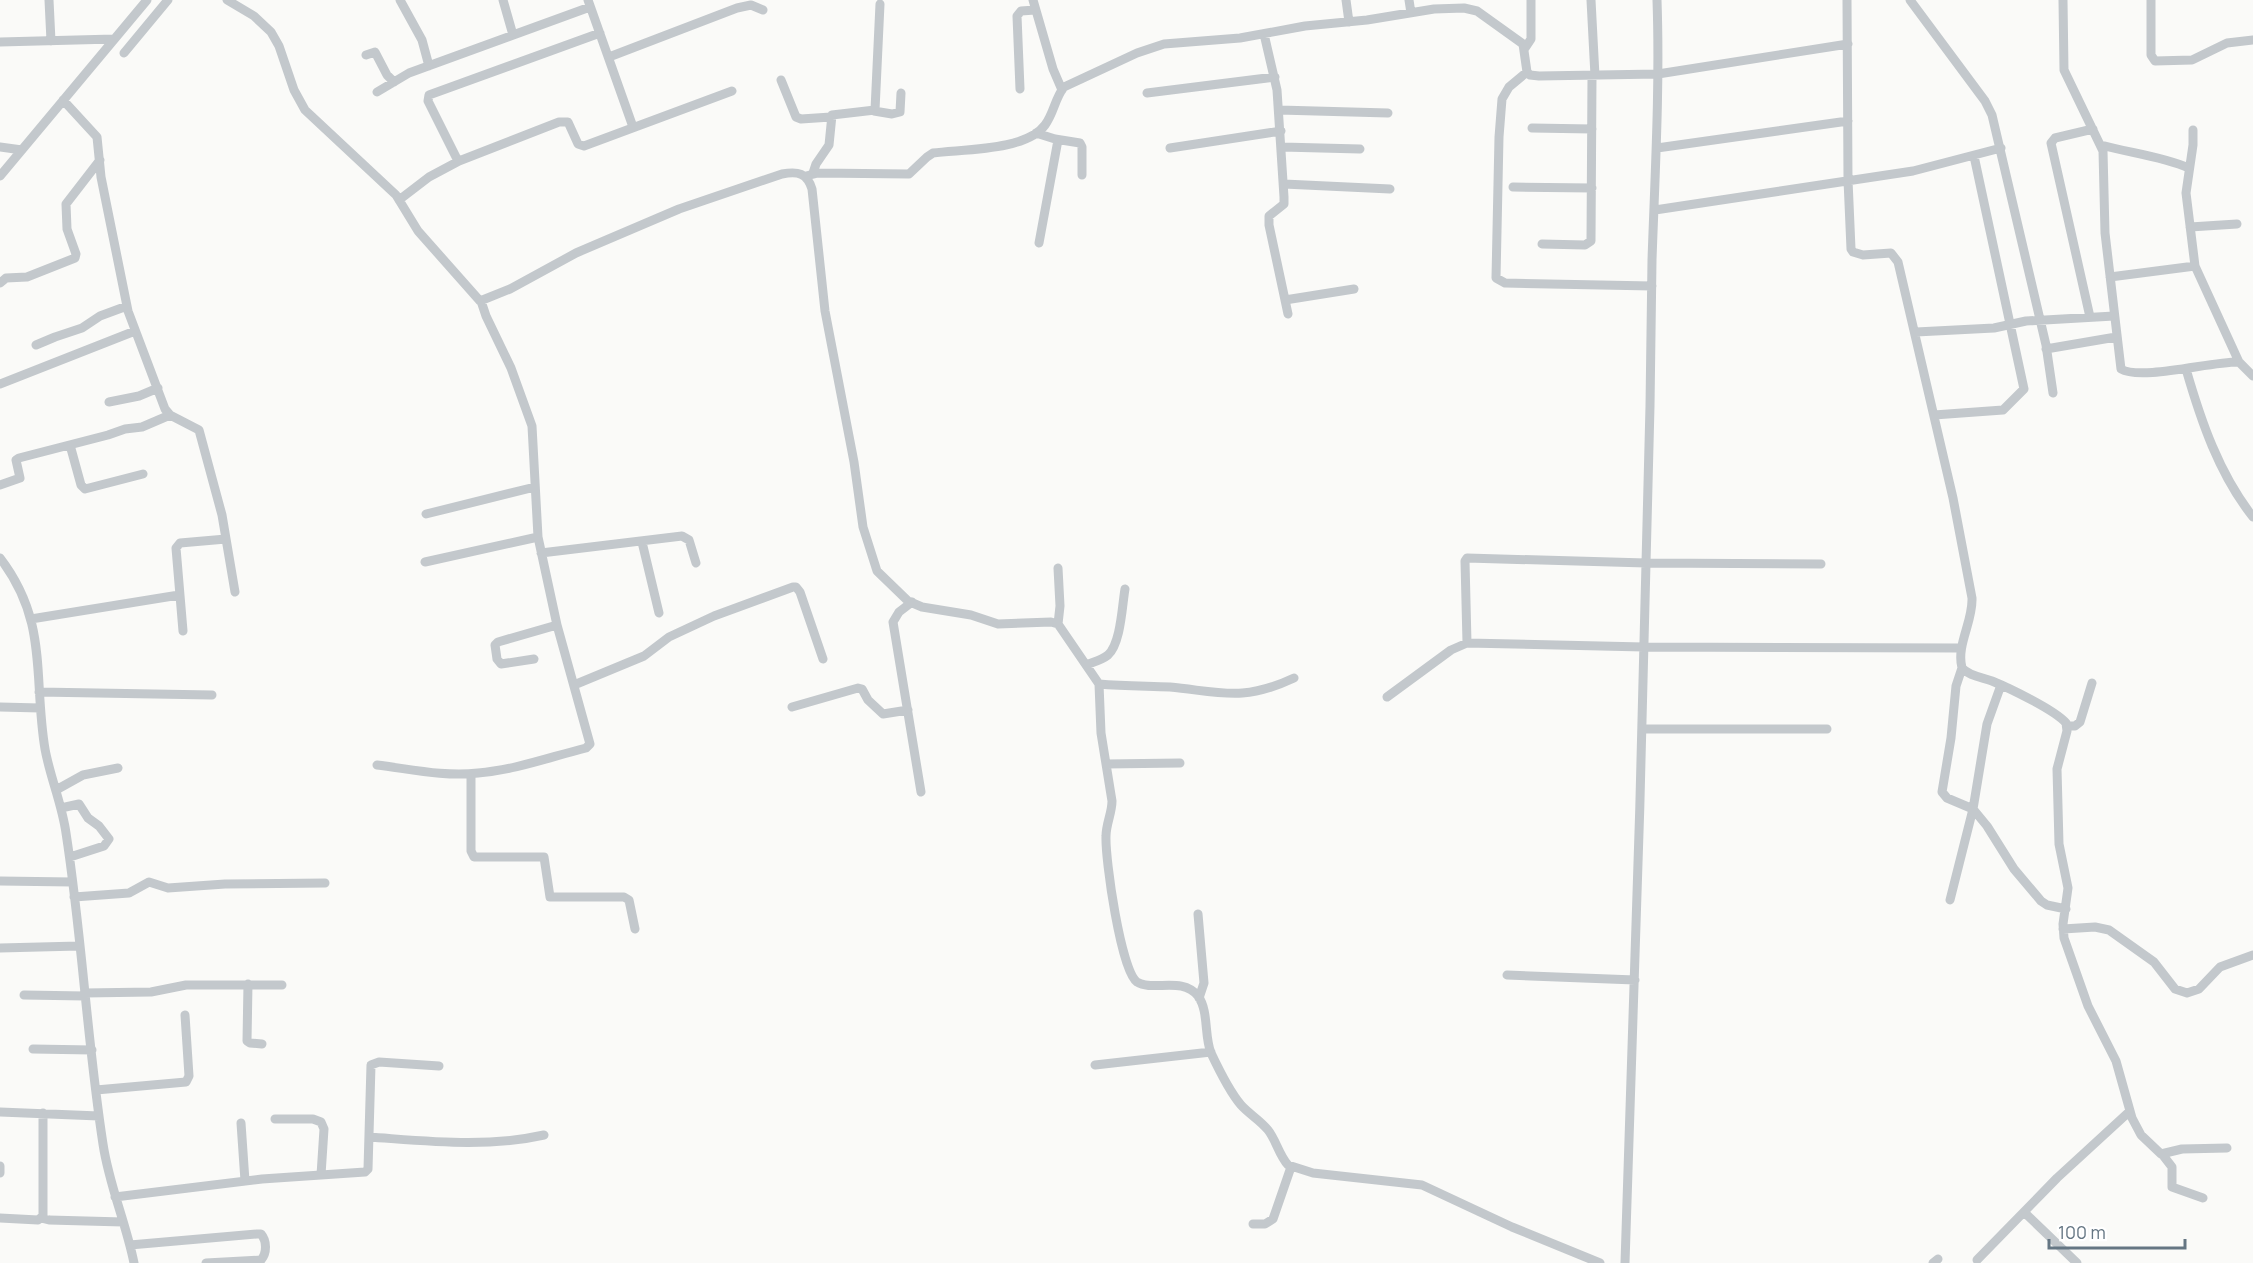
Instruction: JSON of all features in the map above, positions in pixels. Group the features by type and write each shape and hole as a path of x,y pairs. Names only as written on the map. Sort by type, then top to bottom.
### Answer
{"street":[{"path":"49,0 51,41"},
{"path":"0,176 22,150 68,105 114,39 147,0"},
{"path":"124,53 168,0"},
{"path":"227,0 254,16 271,32 279,46 294,90 305,111 399,200 418,231 477,300 481,301 510,290 576,254 679,209 782,174 794,172 810,175 909,174 933,153 1008,144 1036,133 1050,118 1062,90 1155,46 1264,34 1305,26 1444,8 1464,8 1477,11 1519,40 1525,48 1527,72"},
{"path":"400,0 422,40 429,66"},
{"path":"503,0 513,35"},
{"path":"1033,0 1062,90"},
{"path":"1346,0 1349,22"},
{"path":"1408,0 1411,13"},
{"path":"1477,11 1479,0"},
{"path":"1525,48 1531,39 1531,0"},
{"path":"1542,244 1585,245 1591,242 1594,76 1591,0"},
{"path":"1625,1263 1635,980 1657,148 1657,0"},
{"path":"1846,0 1851,249 1863,255 1894,254 1898,262 1916,332 1972,597 1972,614 1961,648 1962,668 1956,686 1951,738 1942,790 1947,798 1966,804 1973,809 1987,826 2014,869 2041,901 2066,909"},
{"path":"1910,0 1986,101 1992,115 2040,320 2053,393"},
{"path":"2063,0 2064,70 2101,144 2104,158 2105,234 2121,369 2130,373 2240,362"},
{"path":"2151,0 2151,55 2155,61 2192,60 2227,43 2253,40"},
{"path":"378,93 409,72 513,35 589,3 633,127"},
{"path":"874,111 880,4"},
{"path":"609,57 746,6 756,6 764,10"},
{"path":"1020,89 1017,16 1022,11 1035,10"},
{"path":"458,162 428,102 429,95 600,33"},
{"path":"1264,34 1275,76 1280,111 1284,184 1284,204 1271,213 1268,220 1288,314"},
{"path":"0,42 114,39"},
{"path":"1527,72 1530,75 1539,76 1658,74 1848,44"},
{"path":"366,55 375,52 387,75 394,82"},
{"path":"1527,72 1509,87 1502,99 1496,278 1505,283 1652,285"},
{"path":"1147,93 1275,76"},
{"path":"781,80 796,117 801,119 874,111 892,114 900,112 901,93"},
{"path":"399,200 429,177 458,162 563,121 568,122 578,144 584,146 732,92"},
{"path":"68,105 97,137 103,188 127,306 165,409 170,415 199,429 214,481 235,592"},
{"path":"1280,111 1388,113"},
{"path":"831,117 829,145 810,175 810,180 825,311 854,462 866,543 877,571 890,585 922,607 972,615 998,624 1051,622 1058,624 1099,684 1101,733 1112,801 1112,811 1106,829 1106,848 1117,918 1128,967 1138,983 1179,986 1192,991 1199,998"},
{"path":"1657,148 1848,121"},
{"path":"1532,128 1592,129"},
{"path":"2090,317 2051,143 2055,138 2093,129"},
{"path":"2193,130 2186,193 2195,266 2240,362 2253,376"},
{"path":"1170,148 1281,131"},
{"path":"1036,133 1081,144 1082,175"},
{"path":"1039,243 1058,140"},
{"path":"2101,144 2128,152 2165,158 2189,168"},
{"path":"0,147 22,150"},
{"path":"1282,147 1360,148"},
{"path":"1655,210 1914,171 2001,148"},
{"path":"1934,415 2003,410 2023,391 2011,324 1974,156"},
{"path":"0,283 6,278 27,277 75,258 76,254 67,229 66,204 100,160"},
{"path":"1284,184 1390,189"},
{"path":"1513,187 1592,188"},
{"path":"2190,227 2237,224"},
{"path":"2110,277 2195,266"},
{"path":"1285,300 1354,289"},
{"path":"377,765 471,774 508,769 589,747 590,741 557,625 537,537 532,426 511,368 481,301"},
{"path":"36,345 82,328 100,316 127,306"},
{"path":"1916,332 1994,328 2040,320 2114,316"},
{"path":"0,384 135,331"},
{"path":"2046,349 2116,337"},
{"path":"2186,369 2196,403 2214,448 2238,497 2253,517"},
{"path":"109,402 139,396 158,388"},
{"path":"0,485 20,478 17,459 125,429 142,427 170,415"},
{"path":"70,445 81,485 85,489 143,474"},
{"path":"426,514 535,487"},
{"path":"425,562 537,537"},
{"path":"541,553 686,537 696,563"},
{"path":"183,631 176,551 178,545 226,539"},
{"path":"642,542 659,614"},
{"path":"0,558 20,588 35,618 45,751 61,808 70,857 104,1151 134,1263"},
{"path":"1467,643 1465,561 1467,558 1646,563 1821,564"},
{"path":"1058,568 1060,606 1058,624"},
{"path":"574,684 644,656 669,637 714,616 794,587 800,592 823,659"},
{"path":"1086,665 1103,658 1112,650 1120,624 1125,589"},
{"path":"35,618 179,595"},
{"path":"912,602 899,612 893,622 921,792"},
{"path":"534,659 501,664 497,659 495,645 498,642 557,625"},
{"path":"1387,697 1451,650 1467,643 1644,647 1961,648"},
{"path":"1962,668 1969,674 2001,685 2061,718 2067,726"},
{"path":"1099,684 1236,694 1263,691 1293,678"},
{"path":"2067,726 2075,726 2080,722 2092,683"},
{"path":"1950,900 1973,809 1987,724 2001,685"},
{"path":"792,707 858,688 862,689 868,700 883,714 908,710"},
{"path":"39,692 212,695"},
{"path":"0,707 40,708"},
{"path":"2067,726 2056,769 2059,844 2068,888 2063,929 2067,949 2088,1006 2120,1071 2130,1111 2141,1135 2162,1154 2172,1167 2173,1188 2203,1198"},
{"path":"1642,729 1827,729"},
{"path":"1106,764 1180,763"},
{"path":"56,790 83,775 118,768"},
{"path":"471,774 471,851 474,857 544,857 550,897 624,897 629,900 635,929"},
{"path":"61,808 79,804 88,818 99,826 109,839 104,846 70,857"},
{"path":"0,881 72,882"},
{"path":"74,897 129,893 148,882 168,888 225,884 325,883"},
{"path":"1198,914 1204,983 1199,998 1211,1052 1238,1100 1267,1128 1283,1160 1292,1167 1332,1176 1422,1185 1600,1263"},
{"path":"2063,929 2095,927 2109,930 2154,962 2175,989 2187,993 2199,989 2220,967 2253,955"},
{"path":"0,948 79,946"},
{"path":"1507,975 1635,980"},
{"path":"248,984 248,1041 262,1044"},
{"path":"24,995 132,994 186,985 282,985"},
{"path":"96,1090 186,1082 189,1076 185,1015"},
{"path":"33,1049 92,1050"},
{"path":"1095,1065 1211,1052"},
{"path":"115,1197 245,1181 367,1171 372,1065 379,1062 439,1066"},
{"path":"1977,1260 2057,1178 2130,1111"},
{"path":"0,1112 99,1116"},
{"path":"41,1218 45,1211 43,1113"},
{"path":"275,1119 313,1119 321,1122 324,1129 321,1175"},
{"path":"242,1123 245,1181"},
{"path":"369,1137 475,1143 513,1141 544,1135"},
{"path":"2162,1154 2182,1149 2227,1148"},
{"path":"0,1166 0,1173"},
{"path":"1253,1224 1265,1224 1273,1219 1292,1167"},
{"path":"2024,1212 2077,1263"},
{"path":"0,1218 123,1222"},
{"path":"130,1245 257,1234 261,1234 265,1239 265,1253 261,1260 206,1263"},
{"path":"1568,1263 1570,1251"}]}
